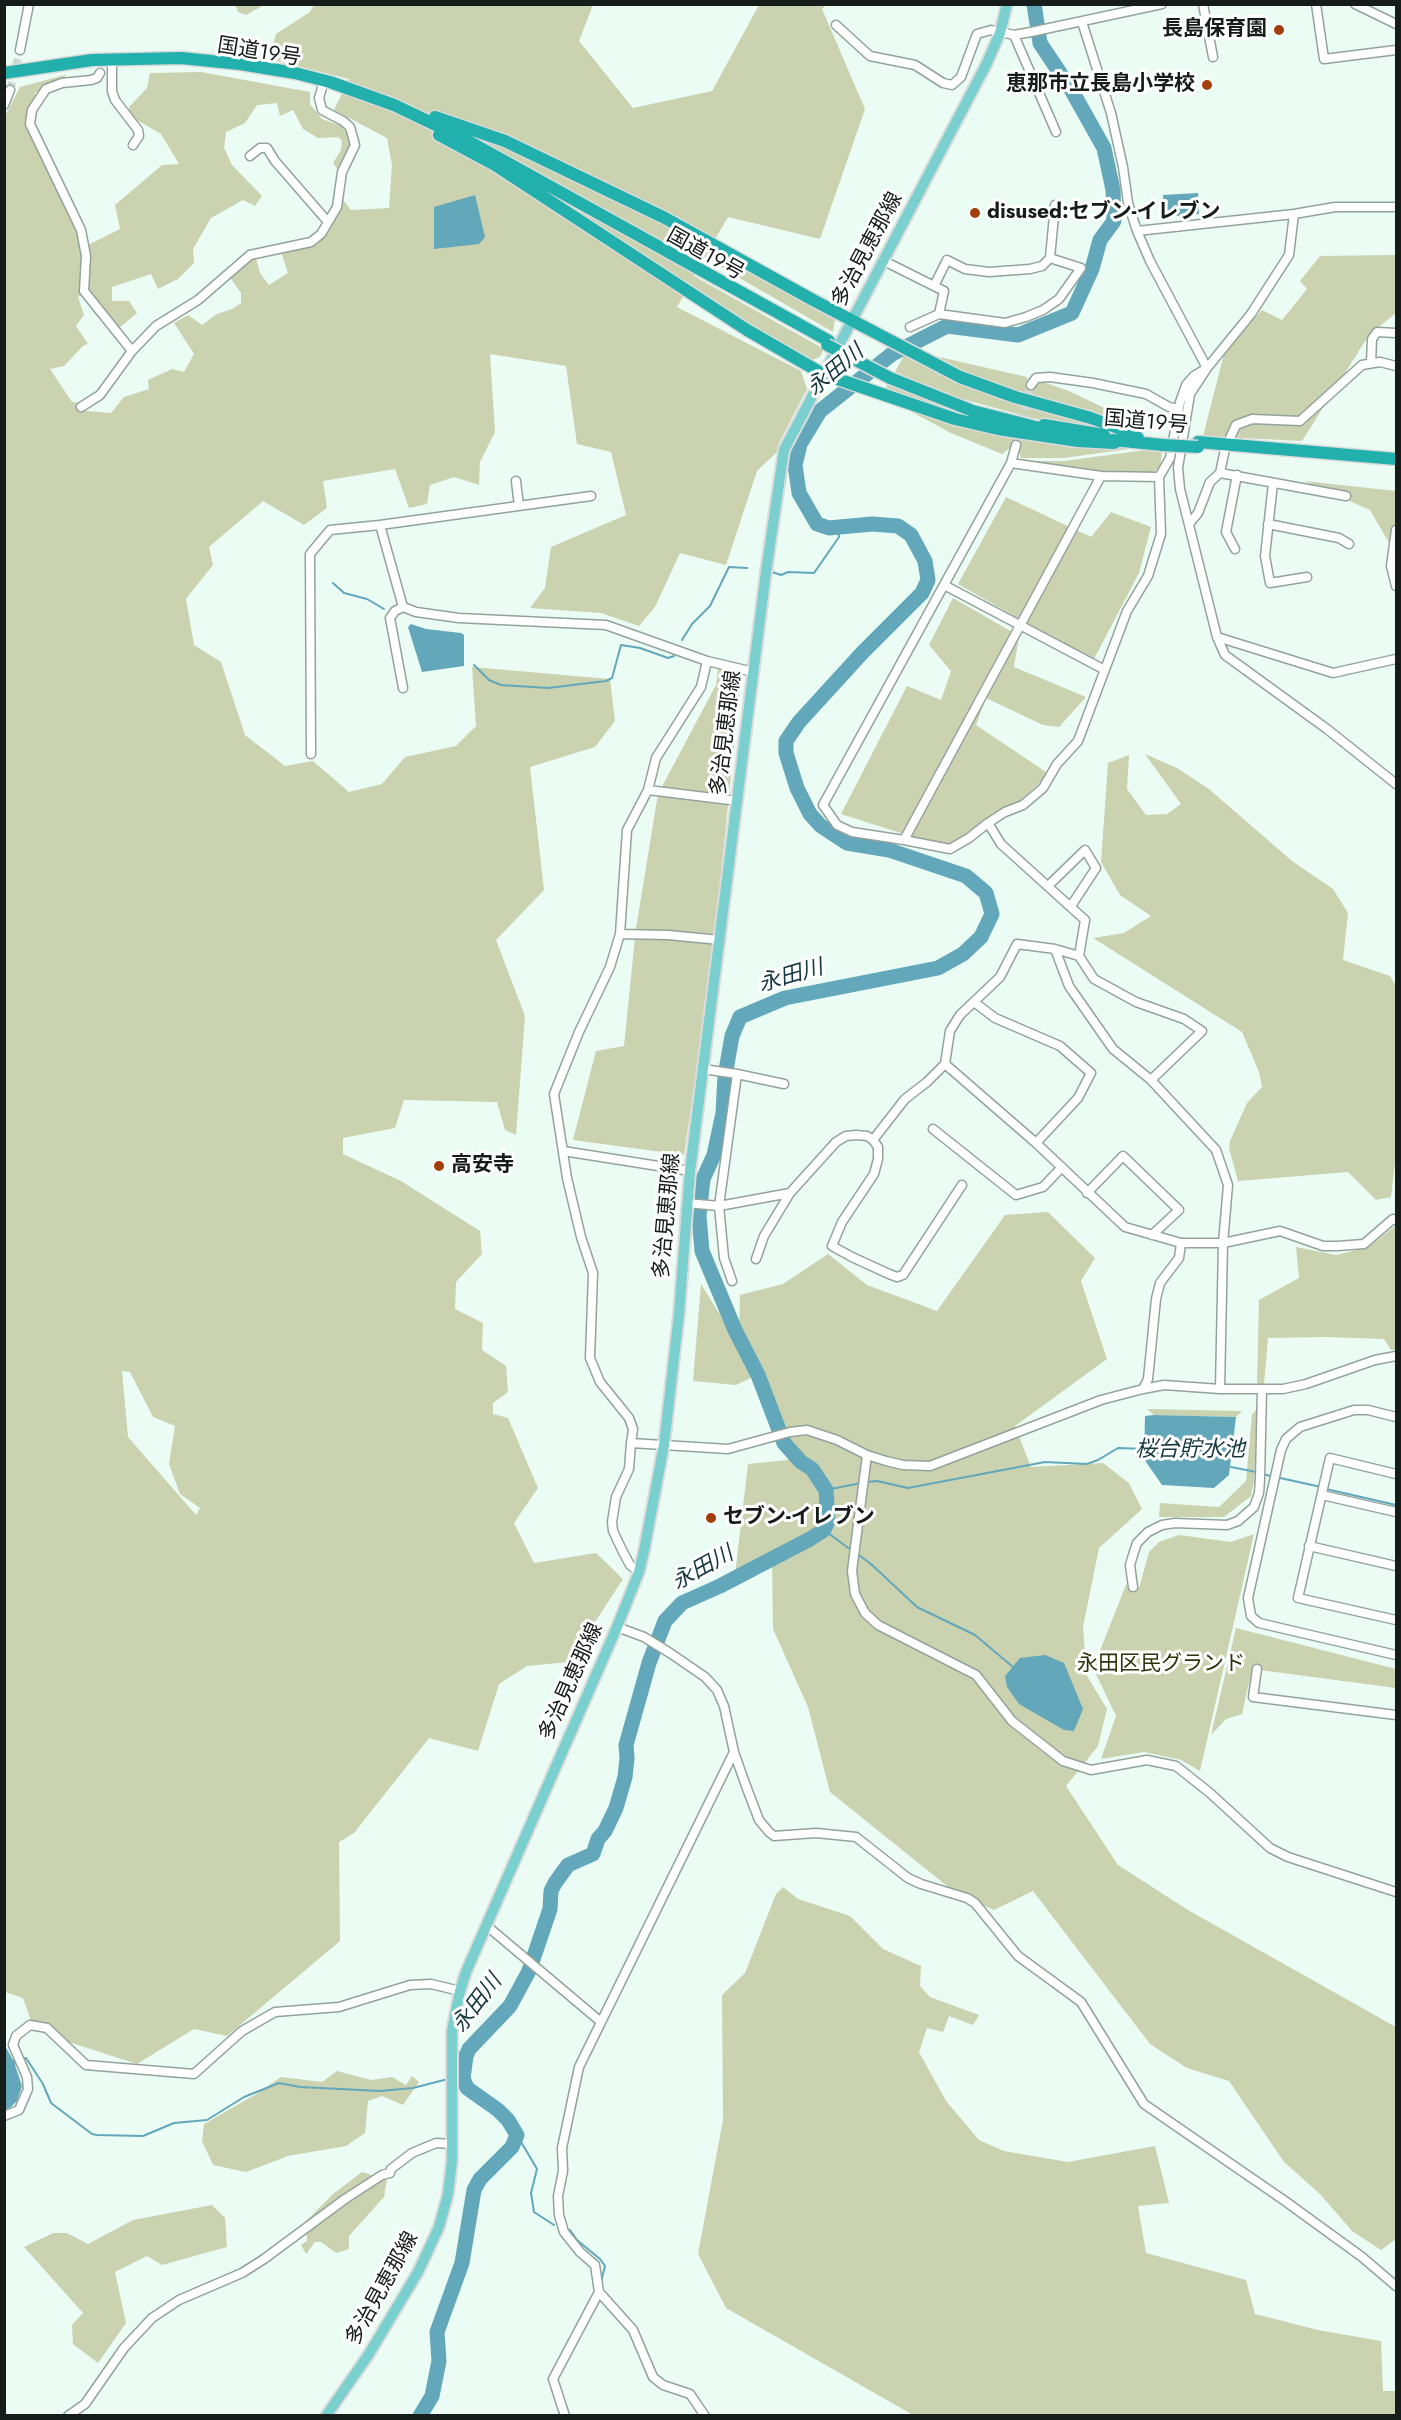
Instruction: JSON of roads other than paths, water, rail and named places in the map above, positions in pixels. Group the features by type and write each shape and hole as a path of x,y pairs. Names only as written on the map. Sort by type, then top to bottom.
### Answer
{"highway":[{"name":"国道19号","path":"4,73 92,60 171,58 240,63 295,73 394,105 459,136 828,343"},
{"name":"国道19号","path":"7,85 53,70 148,62 210,64 324,83 395,111 486,156 828,343 936,398 1006,420 1066,434 1119,441 1396,461"},
{"path":"374,103 378,108 448,140 495,165 747,330 823,374 955,419 998,429 1078,441 1114,443 1119,441"},
{"path":"394,105 401,104 506,141 665,218 902,347 987,388 1091,418 1134,434 1138,438"},
{"name":"国道19号","path":"892,376 953,399 1026,421 1094,434 1163,443"}],"main road":[{"name":"多治見恵那線","path":"326,2415 369,2354 430,2249 448,2194 452,2144 452,2031 460,1991 639,1572 664,1445 679,1314 690,1171 707,1070 720,940 778,478 784,450 853,321 1000,33 1007,4"}],"street":[{"path":"20,50 29,4"},
{"path":"836,25 870,56 915,65 952,85 961,78 977,34 991,30 1014,35 1162,4"},
{"path":"1203,4 1213,57"},
{"path":"1316,4 1324,59 1396,50"},
{"path":"1355,4 1396,24"},
{"path":"1082,22 1112,113 1128,203 1137,231 1150,261 1207,368"},
{"path":"1014,35 1056,132"},
{"path":"112,64 112,91 115,100 138,130 139,136 133,145"},
{"path":"100,73 97,78 91,80 62,83 46,89 32,111 30,124 81,230 86,256 84,291 132,351"},
{"path":"81,407 100,396 132,351 156,326 198,300 250,255 311,242 321,234 337,207 342,172 355,145 350,127 322,110 319,98 324,83"},
{"path":"4,105 7,85"},
{"path":"250,156 260,148 267,148 275,161 328,222"},
{"path":"934,286 946,260 965,269 989,272 1042,266 1050,258 1055,206"},
{"path":"1137,231 1294,214 1335,207 1396,207"},
{"path":"1294,214 1289,255 1251,314 1207,368 1190,394 1178,468 1179,489 1217,638 1225,655 1327,729 1396,784"},
{"path":"910,327 939,314 1005,323 1043,310 1059,299 1081,268 1050,258"},
{"path":"884,261 944,291 939,314"},
{"path":"1371,363 1372,339 1377,332 1396,333"},
{"path":"1189,524 1198,513 1210,482 1220,473 1226,447 1236,425 1252,419 1300,421 1362,365 1380,362 1396,366"},
{"path":"1016,445 1011,463 823,805 837,825 852,832 950,849 1005,812 1023,805 1043,788 1057,764 1078,741 1103,669 1127,611 1148,576 1161,534 1159,477 1170,458 1178,409 1186,385 1194,376 1207,368"},
{"path":"1032,385 1036,378 1050,377 1093,383 1146,394 1169,407 1178,409"},
{"path":"1011,463 1101,476 1159,477"},
{"path":"1220,473 1346,496"},
{"path":"904,840 1101,476"},
{"path":"1235,549 1226,532 1237,476"},
{"path":"516,481 519,506"},
{"path":"1273,483 1265,556 1270,583 1307,577"},
{"path":"311,754 310,554 330,530 591,496"},
{"path":"1268,524 1339,538 1349,544"},
{"path":"381,525 403,607"},
{"path":"1396,530 1391,566 1396,586"},
{"path":"944,585 1022,624 1103,669"},
{"path":"402,688 390,618 395,610 403,607 416,612 459,618 606,625 708,661 754,672"},
{"path":"1217,638 1333,673 1396,659"},
{"path":"639,1572 630,1564 623,1552 613,1531 612,1522 616,1497 629,1469 633,1430 629,1418 600,1382 590,1358 593,1273 581,1237 567,1178 554,1094 579,1032 610,967 620,934 627,830 648,790 656,758 701,687 708,661"},
{"path":"648,790 738,801"},
{"path":"988,823 1001,844 1085,920 1079,956"},
{"path":"1048,886 1085,850 1096,868 1071,906"},
{"path":"620,934 668,935 720,940"},
{"path":"873,1140 905,1099 945,1064 950,1031 960,1015 1000,977 1017,944 1055,949 1079,956 1094,979 1136,1002 1184,1018 1202,1031 1151,1080"},
{"path":"1055,949 1069,986 1113,1049 1151,1080 1216,1150 1228,1185 1223,1243 1220,1389"},
{"path":"974,1002 995,1018 1060,1046 1091,1073 1078,1098 1036,1143"},
{"path":"945,1064 1036,1143 1125,1227 1181,1243 1223,1243 1280,1231 1323,1246 1364,1244 1393,1219 1396,1220"},
{"path":"707,1070 735,1073 784,1084"},
{"path":"732,1281 724,1258 716,1206 735,1073"},
{"path":"933,1129 1016,1195 1043,1187 1062,1167"},
{"path":"756,1259 764,1236 790,1193 836,1142 846,1136 867,1136 873,1140 878,1147 878,1159 874,1174 842,1222 832,1246 889,1274 897,1277 903,1275 962,1185"},
{"path":"563,1151 690,1171"},
{"path":"1087,1193 1123,1156 1179,1210 1152,1235"},
{"path":"689,1203 716,1206 790,1193"},
{"path":"1143,1389 1148,1379 1156,1299 1161,1284 1179,1258 1181,1243"},
{"path":"631,1443 728,1449 790,1432 807,1430 837,1440 867,1455 903,1465 930,1466 1101,1400 1143,1389 1164,1385 1262,1389 1306,1384 1375,1360 1396,1356"},
{"path":"1133,1587 1130,1565 1132,1554 1137,1543 1148,1532 1175,1523 1215,1526 1238,1521 1254,1507 1259,1493 1260,1479 1262,1389"},
{"path":"1396,1417 1368,1410 1354,1410 1300,1427 1286,1439 1248,1598 1251,1616 1259,1623 1396,1655"},
{"path":"867,1455 852,1570 855,1594 865,1613 878,1625 976,1675 1012,1721 1063,1761 1091,1770 1147,1760 1176,1766 1210,1793 1270,1848 1288,1857 1396,1892"},
{"path":"1396,1473 1330,1458 1298,1598 1396,1620"},
{"path":"1322,1495 1396,1512"},
{"path":"1309,1546 1396,1566"},
{"path":"617,1627 651,1641 705,1677 717,1690 730,1726 734,1752 759,1820 768,1832 774,1836 816,1833 856,1837 908,1878 967,1898 975,1903 1018,1956 1081,2002 1144,2104 1285,2201 1362,2257 1396,2286"},
{"path":"1257,1669 1253,1697 1396,1716"},
{"path":"705,2415 690,2394 663,2385 653,2377 633,2330 599,2292 595,2265 580,2252 564,2232 559,2214 558,2196 563,2171 564,2133 579,2067 734,1752"},
{"path":"487,1926 601,2022"},
{"path":"4,2116 19,2110 28,2090 27,2076 13,2045 16,2036 30,2025 47,2028 86,2065 194,2074 242,2031 275,2012 339,2007 410,1985 431,1984 460,1991"},
{"path":"68,2415 85,2404 124,2348 152,2318 179,2300 242,2273 345,2199 382,2175 390,2173 391,2169 412,2153 436,2143 452,2144"},
{"path":"566,2415 553,2379 599,2292"}],"water":[{"path":"1198,193 1199,214 1165,217 1163,195"},
{"path":"475,195 485,237 479,244 434,249 434,207"},
{"path":"411,624 426,629 464,635 464,666 422,672 408,627"},
{"name":"桜台貯水池","path":"1145,1416 1236,1417 1229,1475 1214,1488 1162,1485 1144,1459"},
{"path":"1045,1655 1064,1663 1083,1709 1074,1731 1064,1730 1019,1704 1007,1687 1005,1676 1020,1658"},
{"path":"4,2044 13,2060 16,2059 18,2063 15,2065 22,2086 17,2101 5,2110"}],"waterway":[{"name":"永田川","path":"420,2416 432,2396 439,2361 437,2332 462,2263 474,2190 480,2179 512,2147 517,2135 508,2120 498,2110 467,2088 463,2078 469,2049 510,2006 529,1971 550,1909 551,1891 555,1883 568,1865 593,1854 598,1839 605,1831 616,1808 625,1777 626,1745 649,1663 665,1621 682,1603 810,1539 824,1530 828,1521 826,1490 812,1469 801,1462 784,1443 758,1375 735,1330 702,1251 699,1216 703,1179 714,1155 723,1113 725,1076 732,1036 740,1017 785,998 938,968 963,954 981,937 992,914 986,893 966,876 889,850 847,843 821,826 810,814 797,788 786,753 786,741 799,722 863,652 922,593 928,580 925,561 911,535 898,526 872,524 829,528 817,524 799,493 795,465 800,444 820,411 892,354 947,326 1018,335 1072,313 1092,269 1100,240 1114,221 1113,190 1104,148 1072,91 1040,43 1034,4"},
{"path":"772,572 781,575 788,572 814,573 839,537 838,528"},
{"path":"682,640 692,624 710,606 729,567 747,568"},
{"path":"333,583 344,593 367,599 384,609"},
{"path":"474,665 489,680 501,685 548,688 606,681 612,678 621,645 640,648 668,658 674,656"},
{"path":"867,1482 877,1481 908,1488 1045,1462 1087,1464 1118,1448 1145,1449"},
{"path":"1231,1467 1256,1472"},
{"path":"1262,1474 1321,1487"},
{"path":"826,1490 861,1483"},
{"path":"1326,1489 1396,1505"},
{"path":"824,1530 851,1550"},
{"path":"856,1553 917,1607 975,1635 1013,1667"},
{"path":"21,2059 26,2058 43,2084 51,2103 92,2134 97,2135 143,2136 174,2123 207,2120 244,2097 279,2083 300,2087 380,2091 413,2088 448,2079"},
{"name":"永田川","path":"457,2077 463,2076"},
{"path":"517,2135 537,2169 531,2193 534,2212 554,2225"},
{"path":"570,2230 577,2240 605,2266 601,2282"}],"tunnel":[{"path":"10,90 20,50"},
{"path":"1016,445 1031,385"}],"place":[{"name":"長島保育園","path":"1279,30"},
{"name":"恵那市立長島小学校","path":"1207,85"},
{"name":"disused:セブン-イレブン","path":"975,213"},
{"name":"高安寺","path":"439,1166"},
{"name":"セブン-イレブン","path":"711,1518"}],"park label":[{"name":"永田区民グランド","path":"1161,1665"}]}
